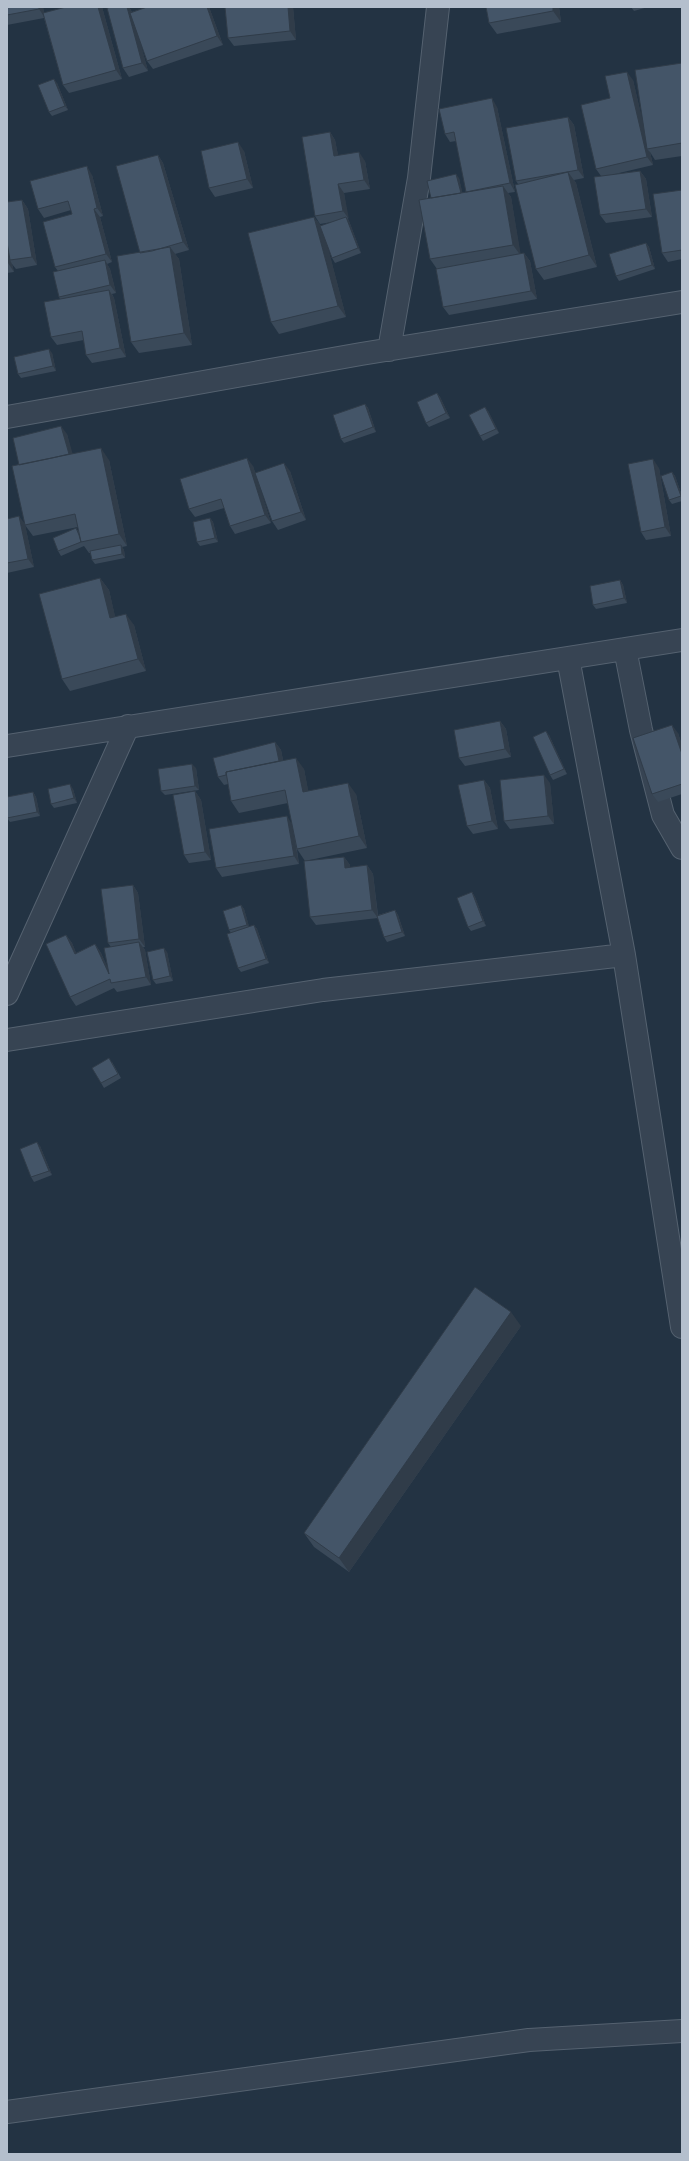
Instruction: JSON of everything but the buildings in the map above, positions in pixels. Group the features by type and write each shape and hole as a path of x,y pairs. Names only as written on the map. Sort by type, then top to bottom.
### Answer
{"street":[{"path":"389,350 419,178 438,7"},
{"path":"7,417 389,350 682,302"},
{"path":"7,746 682,640"},
{"path":"625,649 642,730 663,815 682,848"},
{"path":"568,658 624,955 682,1327"},
{"path":"7,994 128,726"},
{"path":"7,1040 323,990 624,955"},
{"path":"7,2112 529,2040 682,2031"}]}
